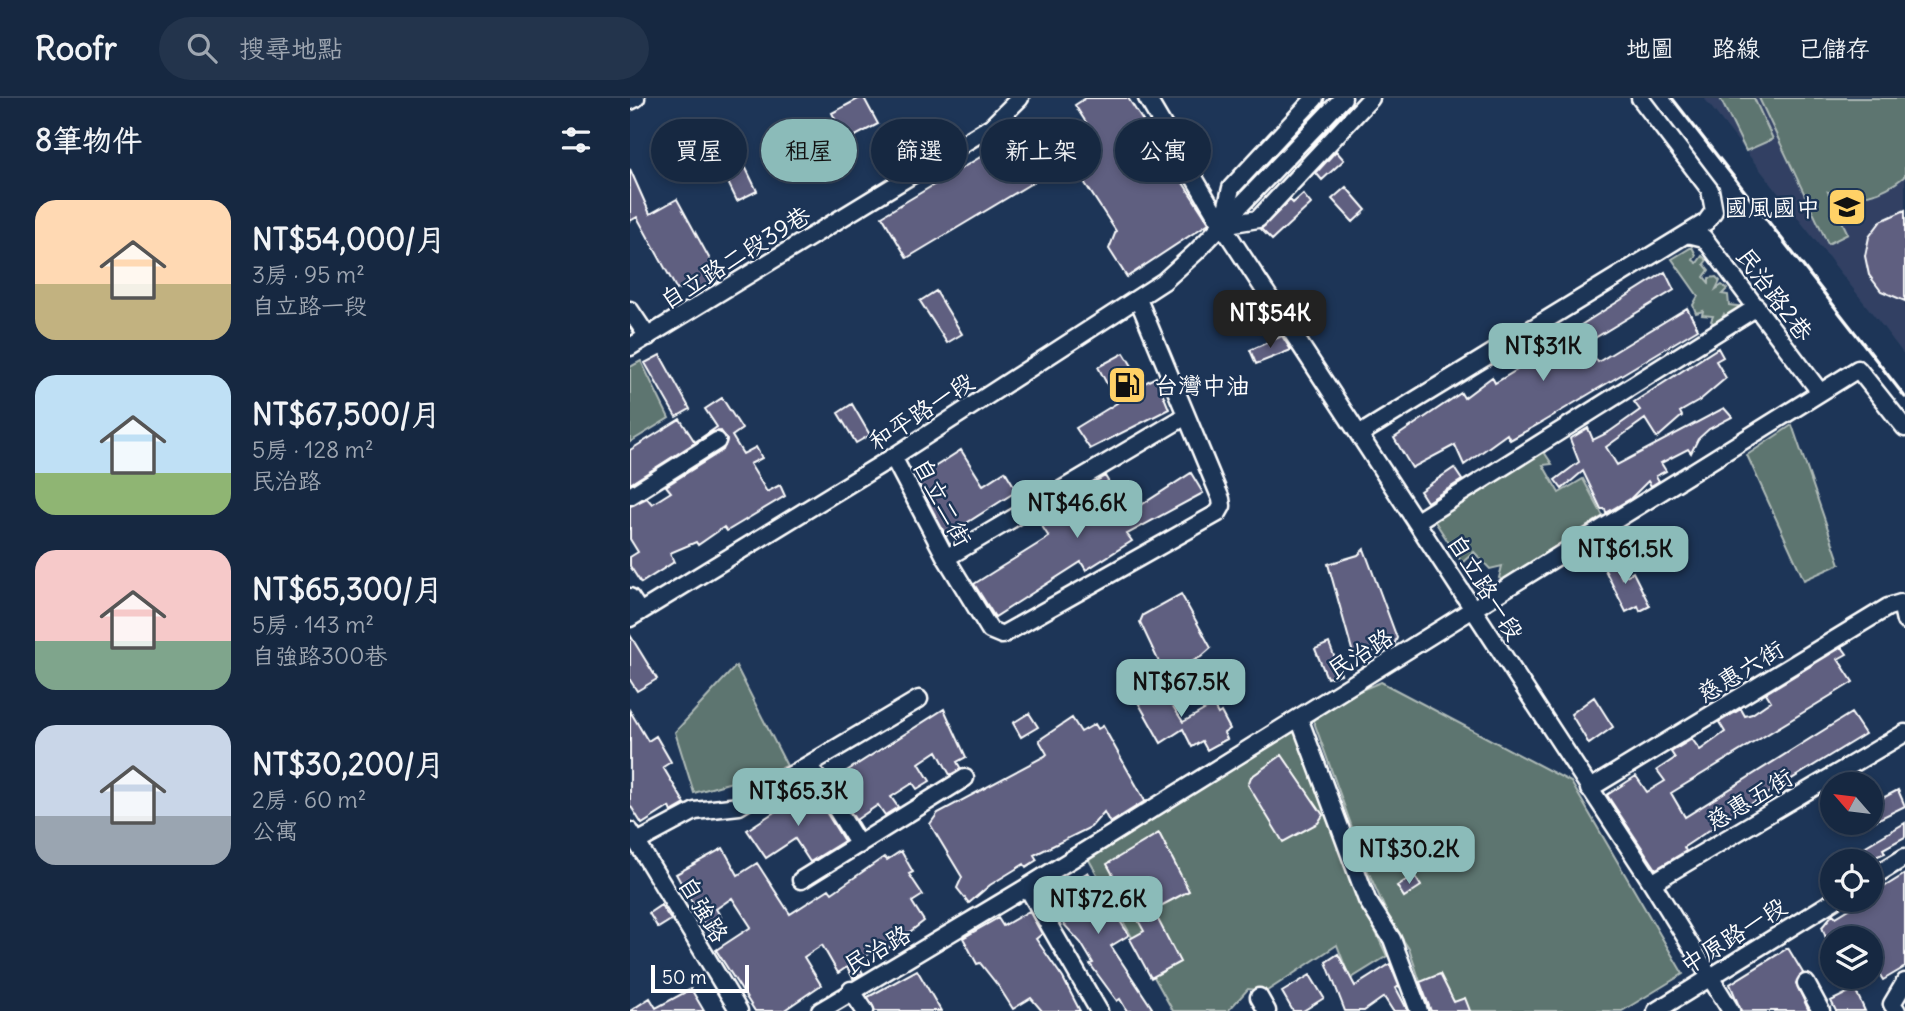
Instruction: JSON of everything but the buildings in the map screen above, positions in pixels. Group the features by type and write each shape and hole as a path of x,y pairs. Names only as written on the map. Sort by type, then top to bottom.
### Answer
{"street":[{"path":"630,102 636,98"},
{"name":"自立路二段39巷","path":"630,347 992,126 1020,98"},
{"name":"自立路一段","path":"1147,98 1222,225 1417,521 1588,789 1652,883 1707,977 1731,1011"},
{"path":"1315,98 1231,188 1222,225 1258,219 1371,98"},
{"name":"和平路一段","path":"635,615 893,457 1164,281 1222,225 1343,98"},
{"path":"1360,434 1706,222 1714,211 1710,190 1640,98"},
{"name":"民治路2巷","path":"1688,234 1704,238 1820,392"},
{"path":"946,558 1186,416 1138,299"},
{"path":"1417,521 1758,307"},
{"path":"630,310 648,337"},
{"name":"民治路","path":"820,1011 1027,887 1858,369 1905,428"},
{"name":"自立二街","path":"893,457 946,558 990,630 1002,635 1218,513 1222,506 1186,416"},
{"path":"630,496 717,441"},
{"path":"630,597 635,615"},
{"name":"慈惠六街","path":"1588,789 1888,607 1901,603 1905,621"},
{"path":"633,837 695,811 739,806 919,699"},
{"path":"1299,718 1367,900 1392,939 1419,1011"},
{"name":"慈惠五街","path":"1652,883 1905,733"},
{"path":"809,765 859,845"},
{"path":"801,880 965,778"},
{"name":"自強路","path":"633,837 739,1011"},
{"path":"1883,871 1905,857"},
{"path":"1027,887 1099,1011"},
{"name":"中原路一段","path":"1656,1011 1820,909"},
{"path":"1806,983 1821,1011"},
{"path":"1897,1011 1892,1004 1902,986"},
{"path":"851,990 865,1011"}],"shaded area":[{"name":"國風國中","path":"1704,98 1905,98 1905,356 1883,327"}],"green space":[{"path":"1720,98 1754,98 1773,139 1746,151"},
{"path":"1759,98 1905,98 1905,176 1887,188 1868,195 1849,196 1828,192 1848,234 1828,244"},
{"path":"1692,247 1696,255 1693,260 1697,263 1702,256 1707,260 1704,264 1709,270 1704,277 1709,283 1709,278 1716,277 1720,281 1716,289 1722,285 1727,289 1722,294 1728,295 1729,305 1746,307 1729,323 1724,314 1718,328 1711,321 1713,316 1702,315 1703,311 1696,313 1693,305 1698,296 1672,259"},
{"path":"641,361 669,418 630,442 630,367"},
{"path":"1792,425 1840,564 1804,580 1747,455"},
{"path":"1542,449 1552,464 1543,465 1559,493 1583,479 1603,516 1503,580 1499,578 1502,566 1490,569 1474,552 1462,563 1434,520"},
{"path":"736,666 787,766 694,793 675,732"},
{"path":"1381,682 1571,782 1683,974 1622,1011 1430,1011 1409,949 1389,918 1367,869 1310,711"},
{"path":"1298,727 1365,909 1387,956 1350,979 1337,945 1267,991 1248,989 1228,1011 1173,1011 1089,860"}],"railway":[{"path":"1672,98 1905,397"}],"place":[{"name":"國風國中","path":"1847,207"},
{"name":"台灣中油","path":"1127,385"}]}
